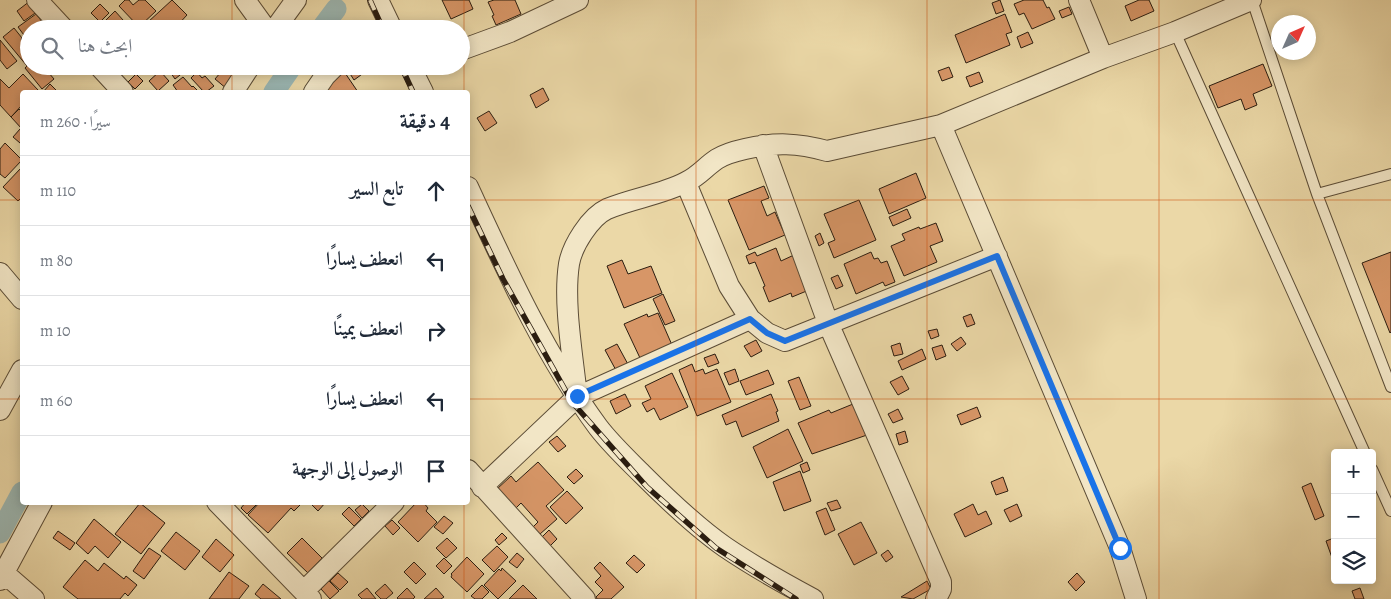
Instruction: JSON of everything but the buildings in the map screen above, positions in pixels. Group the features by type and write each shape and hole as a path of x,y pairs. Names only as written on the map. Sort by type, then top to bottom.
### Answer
{"street":[{"path":"37,0 56,20"},
{"path":"245,0 259,20"},
{"path":"282,20 296,0"},
{"path":"470,47 510,32 578,0"},
{"path":"1079,0 1103,58"},
{"path":"577,396 569,316 570,263 578,241 592,220 606,210 686,182 700,174 717,159 737,151 763,145 795,144 827,151 941,125 1103,58 1175,32 1252,0"},
{"path":"107,75 121,90"},
{"path":"234,90 244,75"},
{"path":"315,90 326,75"},
{"path":"417,75 422,90"},
{"path":"941,125 1120,548 1136,599"},
{"path":"763,145 828,323 941,582 941,589 936,599"},
{"path":"686,182 729,286 750,319 767,333 785,341 997,256"},
{"path":"470,191 513,283 558,366 599,428 671,503 723,546 765,573 813,599"},
{"path":"0,273 20,297"},
{"path":"482,487 577,396 750,319"},
{"path":"0,410 20,374"},
{"path":"470,472 585,599"},
{"path":"34,599 2,576 40,505"},
{"path":"220,505 307,595 391,505"}],"lane":[{"path":"1252,0 1317,194 1391,387"},
{"path":"1175,32 1363,449"},
{"path":"1317,194 1391,174"},
{"path":"1376,478 1391,510"}],"waterway":[{"path":"328,20 336,9"},
{"path":"275,90 286,75"},
{"path":"0,533 20,496"}],"railway":[{"path":"370,0 379,20"},
{"path":"405,75 412,90"},
{"path":"470,210 503,279 572,402 647,487 716,548 796,599"}],"route":[{"path":"577,396 750,319 767,333 785,341 997,256 1120,548"}]}
